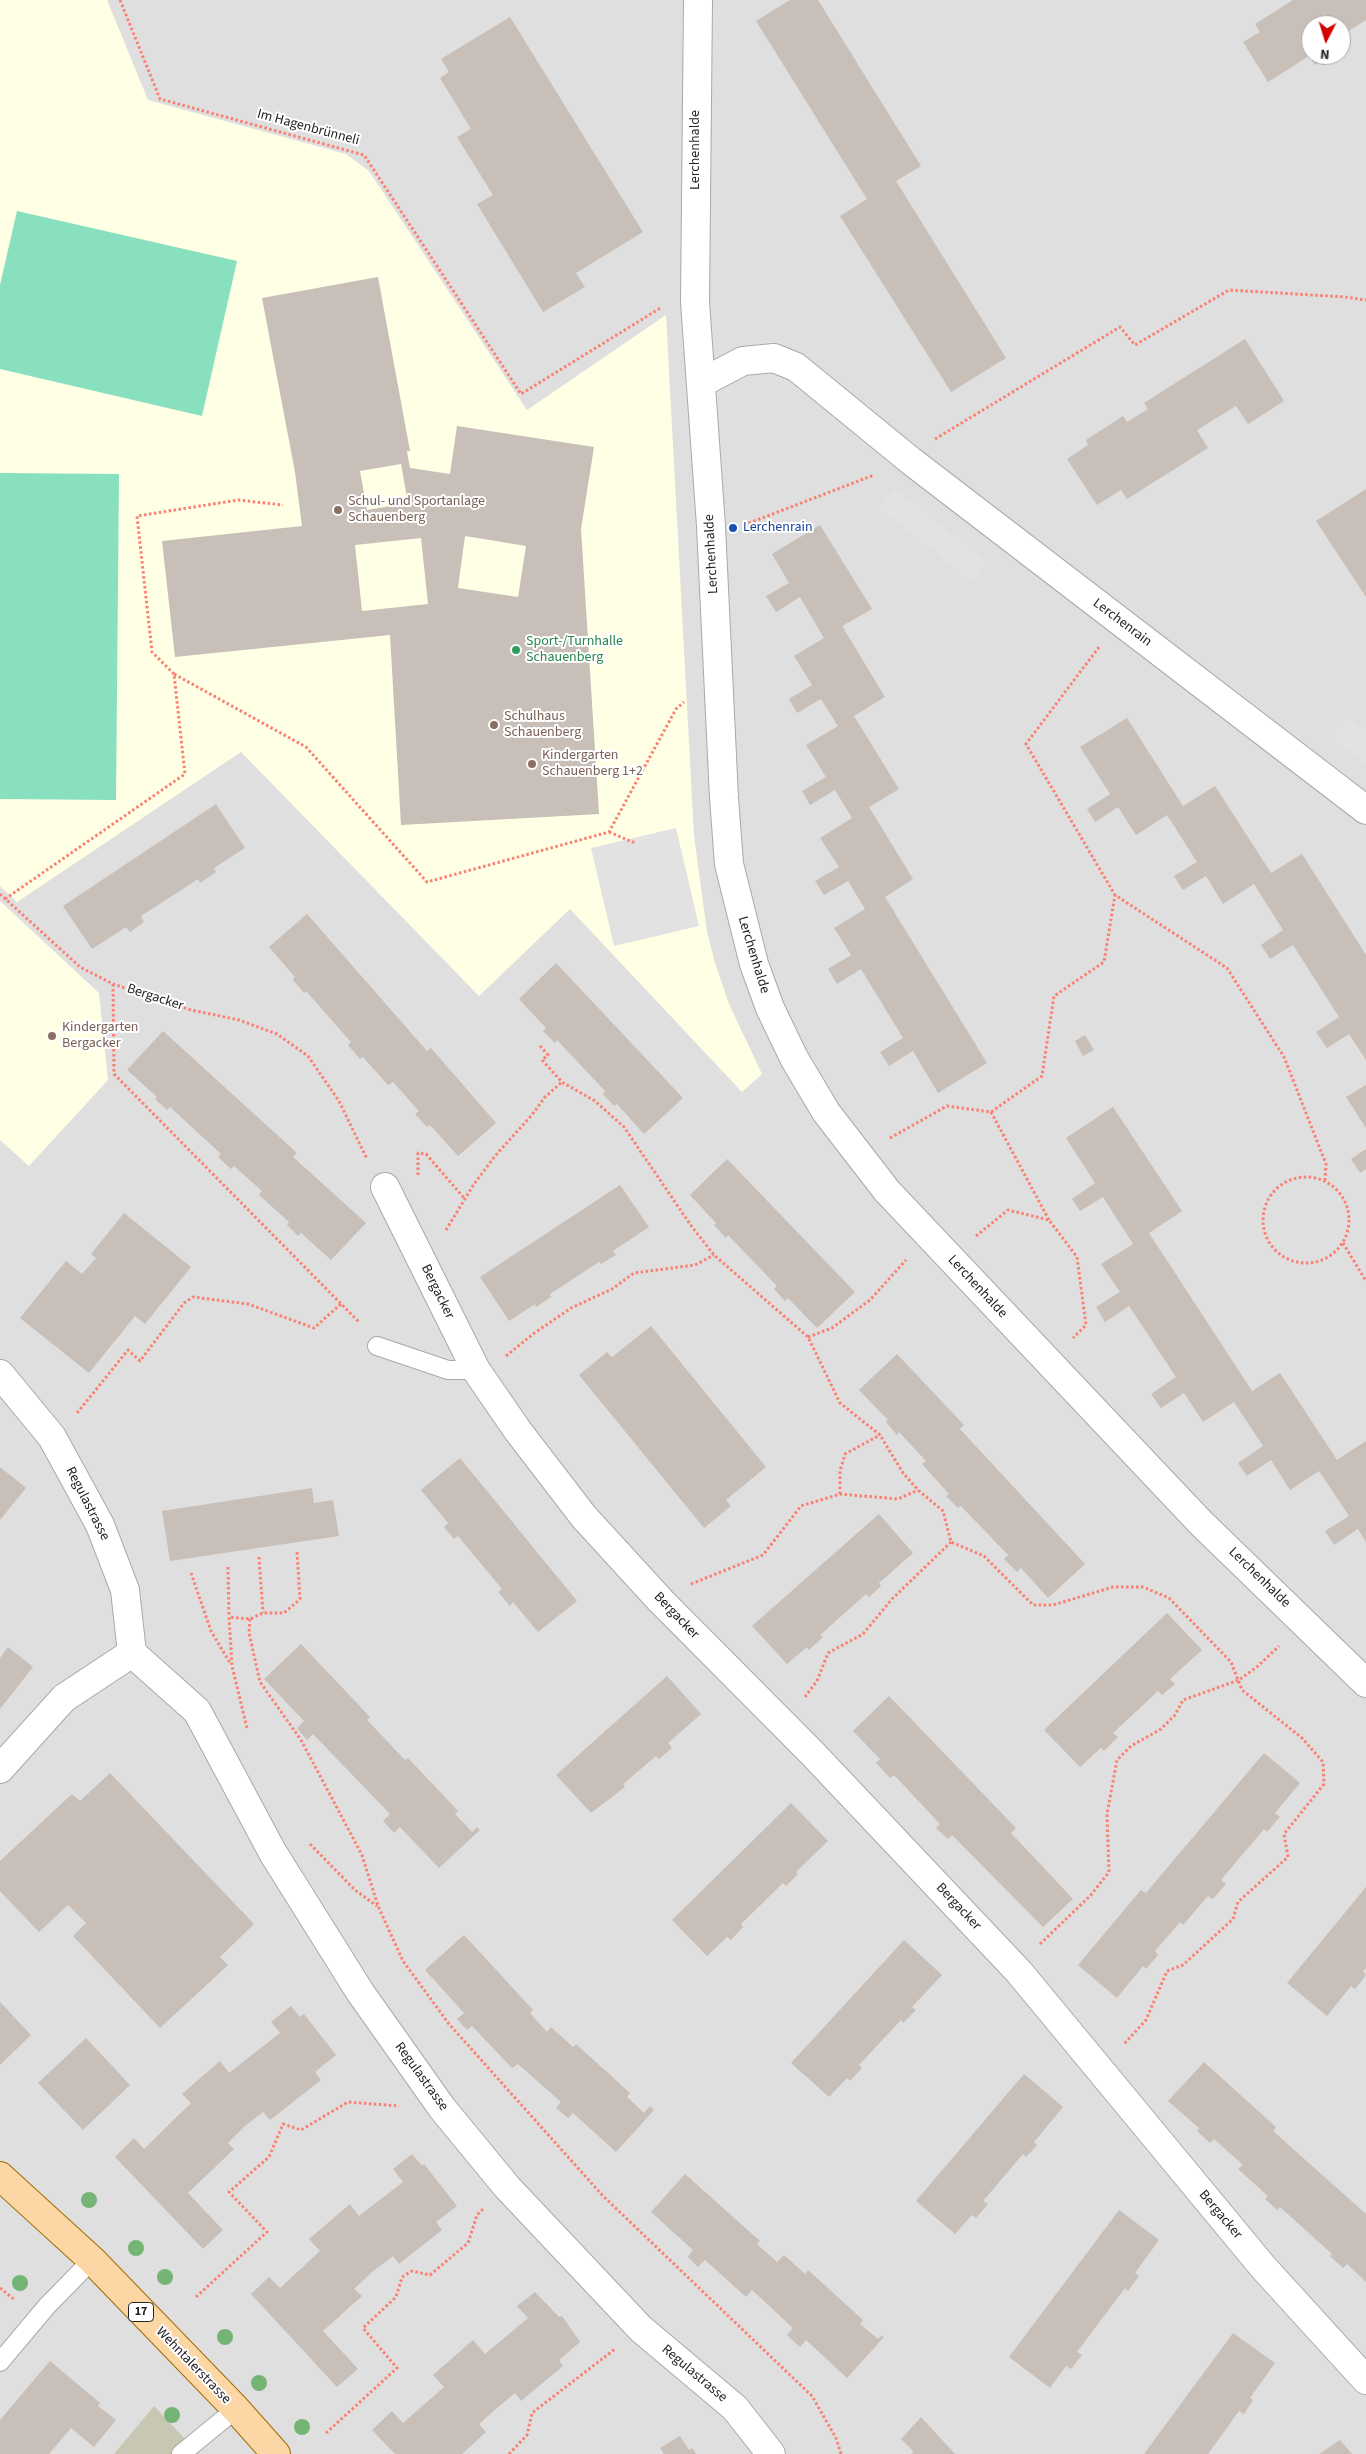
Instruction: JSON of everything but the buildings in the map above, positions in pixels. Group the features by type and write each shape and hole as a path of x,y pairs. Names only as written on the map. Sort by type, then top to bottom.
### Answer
{"main road":[{"name":"Wehntalerstrasse","path":"0,2176 92,2260 236,2409 276,2454"}],"street":[{"name":"Lerchenhalde","path":"698,0 695,302 729,864 754,964 770,1008 794,1058 826,1112 887,1191 1201,1523 1366,1683"},
{"name":"Lerchenrain","path":"701,382 743,361 774,358 796,367 911,461 1366,810"},
{"name":"Bergacker","path":"385,1187 488,1365 518,1431 584,1517 660,1600 813,1754 1019,1972 1263,2267 1366,2380"},
{"name":"Regulastrasse","path":"0,1374 52,1438 100,1525 126,1590 132,1653 197,1711 273,1853 360,1992 442,2108 508,2187 641,2329 735,2408 771,2454"},
{"path":"0,1769 64,1698 132,1653"}],"lane":[{"path":"376,1346 448,1370 488,1365"},
{"path":"0,2362 47,2306 92,2260"},
{"path":"181,2454 236,2409"}],"path":[{"name":"Im Hagenbrünneli","path":"120,0 160,99 364,155 521,394 666,304"},
{"path":"928,443 1120,327 1134,345 1229,290 1366,300"},
{"path":"740,527 875,475"},
{"path":"283,505 238,500 137,516 152,652 174,674 306,747 427,882 609,832 636,843"},
{"path":"1104,640 1026,744 1115,895 1227,968 1284,1057 1326,1164 1325,1180"},
{"path":"5,899 185,774 174,674"},
{"path":"609,832 676,708 688,699"},
{"name":"Bergacker","path":"0,894 80,967 113,984 191,1010 239,1020 278,1034 308,1056 338,1100 365,1155 385,1187"},
{"path":"882,1143 947,1106 991,1112 1042,1076 1054,996 1104,962 1115,895"},
{"path":"113,984 114,1074 373,1336 376,1346"},
{"path":"540,1046 548,1055 542,1060 562,1082 595,1101 624,1127 692,1227 714,1255 808,1337 840,1403 880,1435 902,1473 918,1490 943,1511 951,1542"},
{"path":"448,1225 495,1156 545,1097 562,1082"},
{"path":"991,1112 1049,1220 1077,1257 1086,1325 1067,1343"},
{"path":"417,1167 418,1153 426,1154 465,1199"},
{"path":"1311,1176 1325,1180 1336,1188 1345,1200 1349,1214 1349,1229 1343,1243 1333,1254 1320,1261 1305,1264 1291,1261 1279,1254 1269,1243 1263,1231 1262,1216 1265,1203 1273,1191 1284,1182 1297,1177 1311,1176"},
{"path":"970,1241 1008,1210 1049,1220"},
{"path":"1343,1243 1366,1281"},
{"path":"808,1337 832,1328 870,1300 913,1253"},
{"path":"488,1365 564,1313 612,1289 634,1273 695,1265 714,1255"},
{"path":"74,1418 128,1350 140,1361 184,1302 193,1297 248,1304 314,1328 341,1304"},
{"path":"840,1494 840,1471 845,1454 880,1435"},
{"path":"687,1585 762,1555 801,1506 840,1494 898,1499 918,1490"},
{"path":"951,1542 984,1556 1033,1605 1053,1605 1113,1587 1143,1587 1169,1598 1231,1662 1242,1690 1302,1738 1323,1762 1324,1784 1284,1834 1288,1856 1238,1902 1233,1919 1183,1965 1167,1971 1146,2020 1121,2047"},
{"path":"805,1698 817,1681 828,1652 863,1634 892,1599 951,1542"},
{"path":"229,1617 250,1619 263,1613 284,1613 300,1599 297,1552"},
{"path":"260,1557 263,1613"},
{"path":"228,1568 232,1666 248,1732"},
{"path":"191,1573 211,1631 232,1666"},
{"path":"250,1619 249,1633 260,1682 301,1740 345,1822 362,1856 378,1906 403,1961 449,2024 604,2196 812,2396 836,2438 841,2454"},
{"path":"1036,1948 1090,1896 1109,1872 1107,1814 1117,1760 1131,1746 1161,1729 1175,1715 1183,1700 1239,1680 1258,1666 1281,1644"},
{"path":"307,1841 355,1890 378,1906"},
{"path":"196,2297 267,2232 229,2192 269,2157 283,2124 302,2130 348,2102 442,2108"},
{"path":"326,2432 397,2368 363,2328 396,2297 402,2277 412,2270 430,2275 468,2244 477,2216 508,2187"},
{"path":"509,2454 527,2435 532,2413 641,2329"}],"shaded area":[{"path":"0,0 1366,0 1366,2454 0,2454"},
{"name":"Schul- und Sportanlage Schauenberg","path":"0,0 107,0 148,100 346,154 369,171 527,410 666,315 694,836 707,932 715,963 729,1004 762,1074 742,1092 570,909 479,996 241,752 17,902 0,886"},
{"path":"894,488 987,562 972,581 878,507"},
{"path":"1348,717 1366,731 1366,764 1332,738"},
{"path":"676,828 699,926 614,946 591,848"},
{"name":"Kindergarten Bergacker","path":"0,901 99,993 108,1080 29,1166 0,1140"},
{"path":"154,2406 199,2454 114,2454"}],"green space":[{"path":"17,211 237,261 202,416 0,369 0,285"},
{"path":"0,473 119,474 116,800 0,799"}],"place":[{"name":"Schul- und Sportanlage Schauenberg","path":"338,510"},
{"name":"Lerchenrain","path":"733,528"},
{"name":"Sport-/Turnhalle Schauenberg","path":"516,650"},
{"name":"Schulhaus Schauenberg","path":"494,725"},
{"name":"Kindergarten Schauenberg 1+2","path":"532,764"},
{"name":"Kindergarten Bergacker","path":"52,1036"}]}
